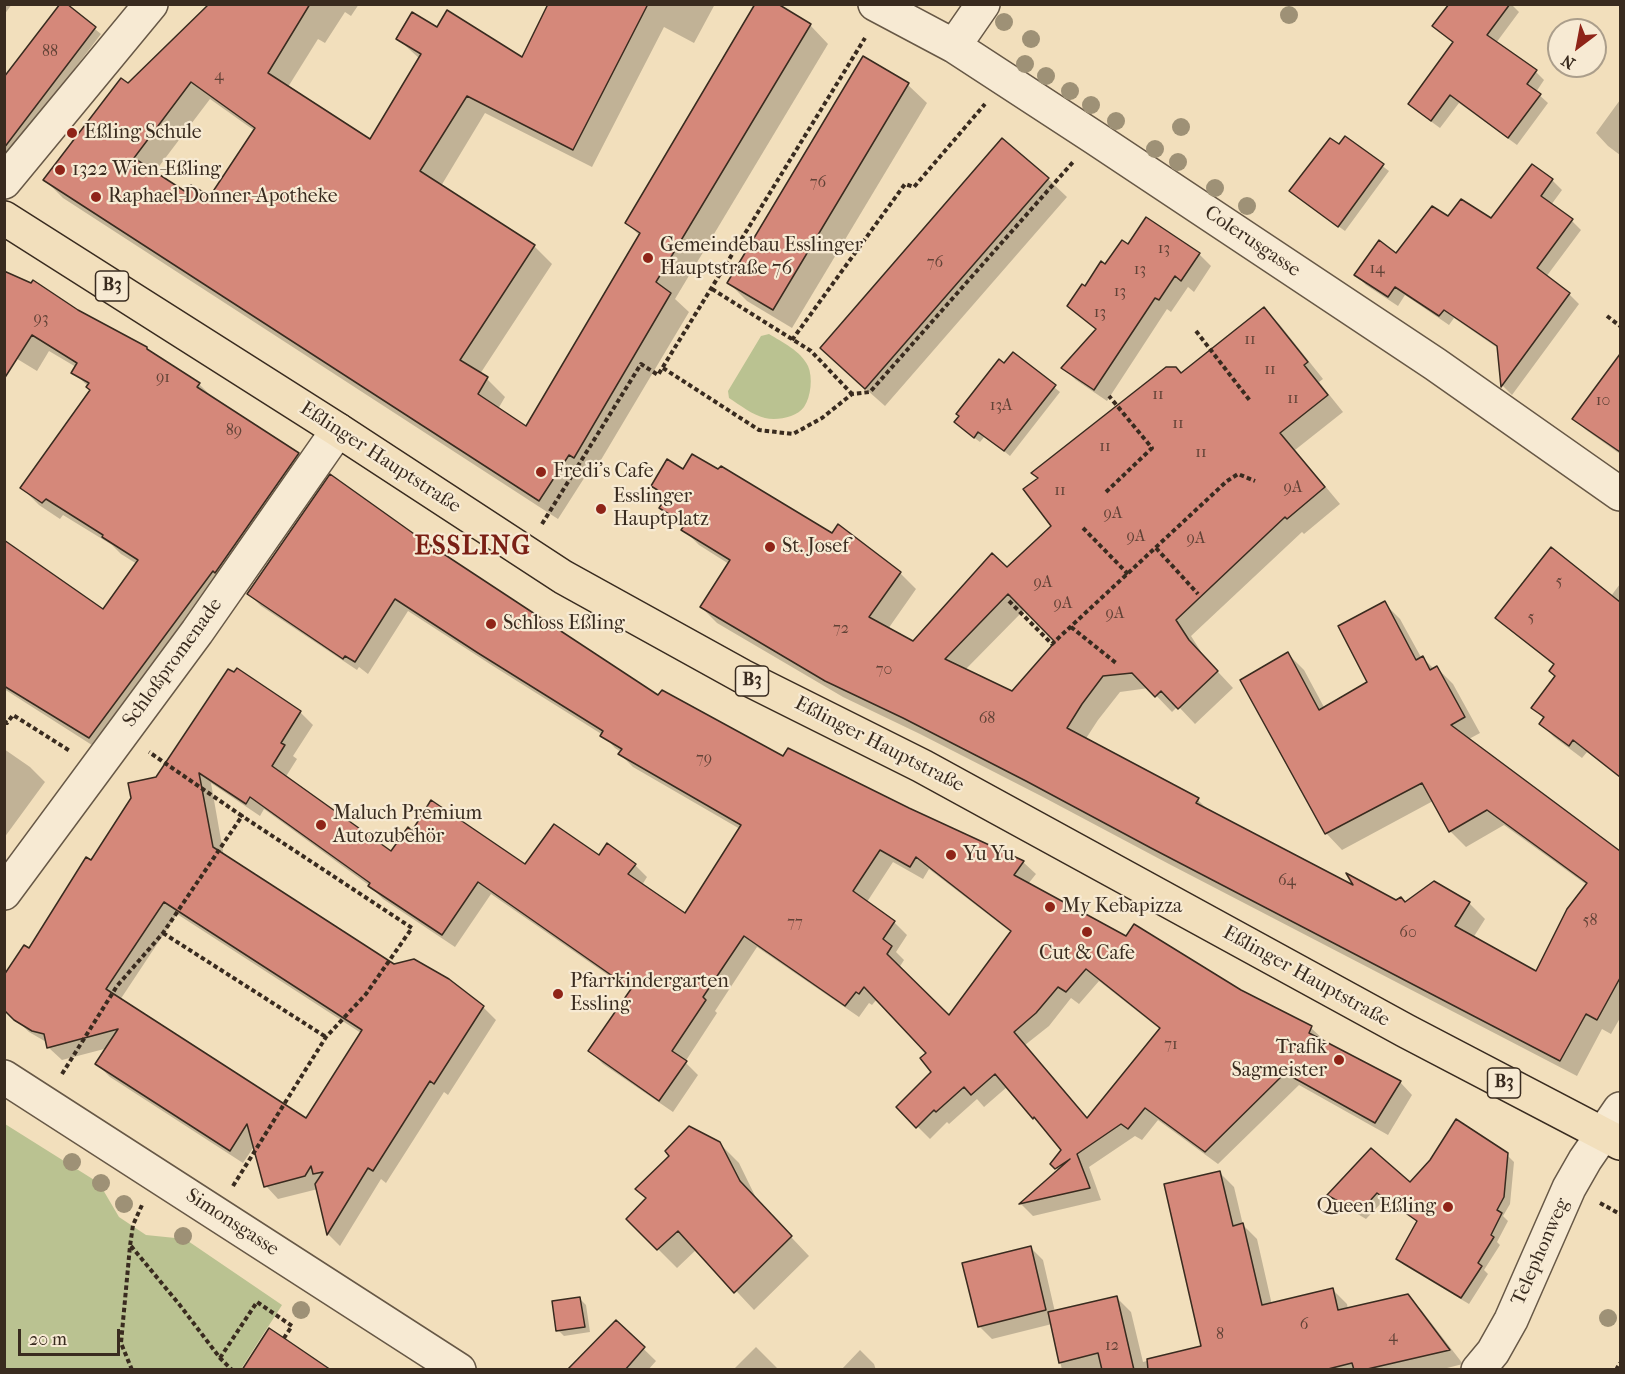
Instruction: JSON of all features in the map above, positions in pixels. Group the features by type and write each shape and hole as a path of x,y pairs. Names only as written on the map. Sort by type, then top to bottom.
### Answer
{"main road":[{"name":"Eßlinger Hauptstraße","path":"4,218 338,430 563,577 742,676 922,766 1406,1031 1615,1128"}],"street":[{"path":"4,182 151,4"},
{"name":"Colerusgasse","path":"875,4 954,46 1119,153 1408,346 1620,494"},
{"path":"954,46 983,4"},
{"name":"Schloßpromenade","path":"4,893 197,633 338,430"},
{"name":"Simonsgasse","path":"4,1077 459,1370"},
{"name":"Telephonweg","path":"1478,1370 1493,1352 1511,1320 1565,1196 1585,1160 1615,1128"}],"path":[{"path":"548,515 641,364 658,375 663,368 866,37"},
{"path":"792,339 905,184 914,187 987,101"},
{"path":"663,368 759,430 794,434 822,418 852,394 870,392 1074,162"},
{"path":"712,290 811,351 852,394"},
{"path":"1607,316 1620,326"},
{"path":"1196,331 1251,402"},
{"path":"1106,492 1152,448 1108,396"},
{"path":"1009,601 1052,644 1227,481 1238,474 1255,481"},
{"path":"1083,528 1128,573"},
{"path":"1156,548 1198,594"},
{"path":"1071,627 1116,663"},
{"path":"4,721 7,723 13,715 72,752"},
{"path":"142,747 412,928 366,994 326,1037 216,1213"},
{"path":"44,1102 117,987 163,933 242,816"},
{"path":"163,933 326,1037"},
{"path":"132,1370 121,1343 130,1246 133,1225 156,1174"},
{"path":"1597,1202 1620,1214"},
{"path":"130,1246 231,1370"},
{"path":"220,1358 256,1302 292,1326 284,1338"},
{"path":"1616,1370 1620,1363"}],"green space":[{"path":"769,334 791,347 808,366 811,381 810,393 804,407 792,416 770,419 760,417 729,398 728,391 761,336"},
{"path":"5,1124 99,1183 119,1217 146,1235 185,1239 282,1305 241,1369 5,1369"}],"building":[{"path":"60,4 67,4 96,27 4,148 4,77"},
{"path":"209,4 310,4 268,73 370,139 421,54 396,39 412,12 437,27 447,10 522,57 548,4 648,4 573,150 467,96 420,171 535,245 460,360 488,377 478,394 526,426 640,233 625,223 755,4 778,4 811,24 656,282 671,293 574,458 569,455 539,501 43,180 121,78 128,83","holes":["191,82 255,128 210,196 191,185 186,192 134,158"]},
{"path":"1449,4 1510,4 1487,35 1537,70 1527,84 1541,94 1508,138 1450,95 1431,121 1408,104 1453,42 1432,26"},
{"name":"Gemeindebau Esslinger Hauptstraße 76","path":"863,56 909,83 773,310 727,283"},
{"path":"1345,136 1384,164 1338,227 1289,191 1330,138 1339,144"},
{"name":"Gemeindebau Esslinger Hauptstraße 76","path":"1002,138 1049,178 865,389 820,348"},
{"path":"1532,164 1553,179 1541,196 1573,219 1537,268 1570,293 1501,387 1497,346 1444,310 1439,316 1395,287 1388,297 1354,275 1379,240 1396,253 1432,206 1448,216 1461,199 1491,218"},
{"path":"1146,217 1200,253 1181,281 1175,276 1159,300 1155,298 1094,390 1061,368 1096,329 1067,306 1082,284 1085,286 1101,261 1105,264 1122,240 1128,244"},
{"path":"4,271 31,283 33,280 78,310 147,347 200,383 197,387 299,453 215,573 213,571 89,738 4,686 4,540 103,609 138,560 46,499 42,503 20,488 90,390 86,387 89,383 71,373 77,363 32,335 4,379"},
{"path":"1264,307 1308,362 1304,365 1328,395 1280,433 1325,487 1287,519 1285,517 1176,620 1189,640 1218,671 1178,709 1161,691 1155,697 1132,673 1103,676 1067,728 1199,798 1196,803 1353,885 1346,873 1396,900 1401,897 1405,902 1434,881 1470,902 1455,926 1536,971 1567,909 1587,883 1487,810 1449,832 1422,783 1325,834 1240,680 1288,652 1319,710 1367,682 1338,626 1385,601 1416,660 1423,656 1430,670 1437,666 1465,717 1451,725 1620,851 1620,978 1597,1020 1586,1014 1560,1061 1026,781 825,681 700,607 730,560 681,530 685,524 659,508 667,496 651,486 667,459 683,469 692,454 718,469 721,466 832,533 838,524 901,572 869,617 913,641 992,553 1007,567 1051,526 1023,489 1038,478 1031,473 1166,367 1176,367 1181,373","holes":["1008,594 1055,642 1012,691 945,659"]},
{"path":"1013,352 1056,385 1004,451 978,432 974,438 954,422 959,416 956,414 999,359 1004,363"},
{"path":"1620,354 1620,452 1572,419"},
{"path":"330,474 424,541 658,695 662,690 783,756 788,748 909,808 1024,861 1014,875 1126,936 1134,924 1241,990 1312,1026 1309,1033 1401,1081 1375,1123 1285,1073 1205,1152 1145,1108 1128,1129 1121,1124 1077,1154 1090,1188 1019,1204 1070,1159 1055,1169 1050,1164 1061,1150 995,1074 971,1095 964,1087 936,1112 934,1110 916,1128 896,1107 931,1072 920,1058 926,1053 864,987 859,994 856,992 845,1006 744,936 703,997 706,1000 672,1051 687,1061 659,1101 588,1051 631,989 478,882 442,935 368,886 370,883 250,797 246,804 199,773 213,847 394,964 414,959 449,979 484,1006 434,1084 430,1081 373,1171 368,1168 327,1235 315,1184 323,1172 313,1174 311,1166 305,1176 264,1187 247,1124 230,1151 95,1064 118,1029 47,1048 44,1034 32,1031 14,1020 4,1010 4,975 24,945 29,948 86,857 91,860 131,798 128,783 156,777 228,669 234,672 237,668 301,711 281,743 285,745 272,766 391,851 408,827 412,831 431,800 525,864 554,824 599,855 607,843 636,864 628,874 685,913 741,825 618,754 622,749 600,736 603,731 395,599 355,662 345,656 343,659 247,594","holes":["880,850 910,867 916,857 1011,931 949,1015 887,954 892,946 883,939 895,921 853,891","164,902 362,1030 306,1118 106,989","1086,969 1160,1028 1087,1118 1014,1032 1036,1013 1058,987 1066,992"]},
{"path":"1551,547 1620,602 1620,777 1573,740 1569,746 1539,724 1544,717 1531,708 1555,676 1549,671 1554,664 1495,618"},
{"name":"Queen Eßling","path":"1456,1119 1508,1153 1504,1197 1497,1210 1502,1213 1491,1235 1494,1237 1478,1263 1482,1266 1461,1298 1396,1259 1417,1221 1377,1193 1359,1213 1327,1195 1371,1148 1410,1182 1430,1160"},
{"path":"689,1126 720,1142 740,1181 792,1236 734,1293 678,1231 657,1250 626,1219 646,1198 635,1189 669,1156 665,1151"},
{"path":"1220,1171 1233,1226 1243,1223 1262,1305 1333,1288 1338,1310 1408,1294 1450,1350 1363,1370 1354,1370 1352,1363 1324,1370 1148,1370 1147,1359 1201,1346 1164,1184"},
{"path":"1031,1246 1046,1310 978,1327 962,1263"},
{"path":"1117,1296 1134,1370 1102,1370 1098,1353 1059,1363 1048,1312"},
{"path":"580,1297 585,1327 556,1331 552,1301"},
{"path":"616,1320 645,1347 625,1370 567,1370"},
{"path":"269,1328 284,1338 331,1370 242,1370"}],"place":[{"name":"Eßling Schule","path":"72,133"},
{"name":"1322 Wien-Eßling","path":"60,170"},
{"name":"Raphael-Donner-Apotheke","path":"96,197"},
{"name":"Gemeindebau Esslinger Hauptstraße 76","path":"648,258"},
{"name":"Fredi's Cafe","path":"541,472"},
{"name":"Esslinger Hauptplatz","path":"601,509"},
{"name":"St. Josef","path":"770,547"},
{"name":"Schloss Eßling","path":"491,624"},
{"name":"Maluch Premium Autozubehör","path":"321,825"},
{"name":"Yu Yu","path":"951,855"},
{"name":"My Kebapizza","path":"1050,907"},
{"name":"Cut & Cafe","path":"1087,932"},
{"name":"Pfarrkindergarten Essling","path":"558,994"},
{"name":"Trafik Sagmeister","path":"1339,1060"},
{"name":"Queen Eßling","path":"1448,1207"}],"district":[{"name":"ESSLING","path":"473,548"}]}
